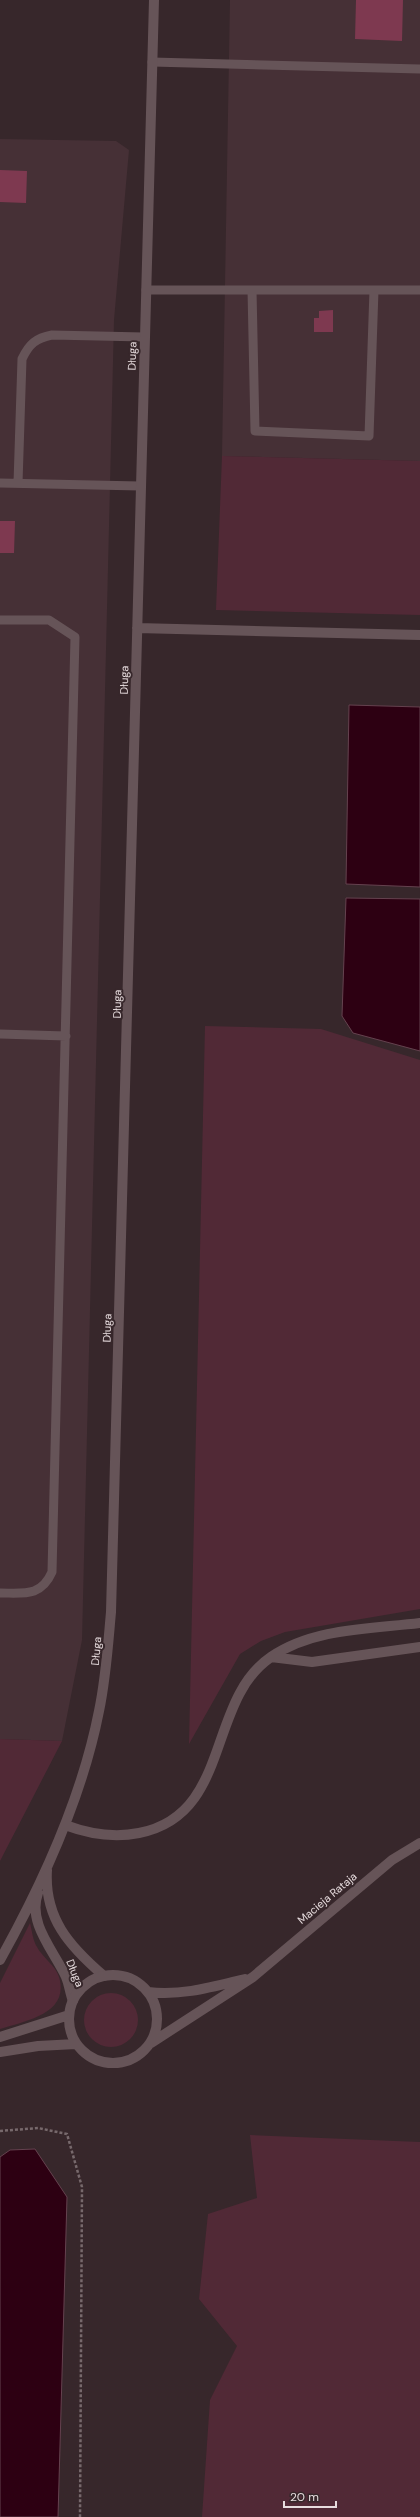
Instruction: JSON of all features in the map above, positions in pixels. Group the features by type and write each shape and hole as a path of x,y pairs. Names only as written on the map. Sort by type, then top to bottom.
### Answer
{"street":[{"name":"Długa","path":"0,1960 65,1825 85,1768 99,1712 107,1666 111,1612 154,0"},
{"path":"137,628 420,635"},
{"path":"65,1825 83,1832 113,1836 130,1835 156,1830 180,1816 197,1797 228,1720 249,1678 271,1657 310,1637 420,1623"},
{"path":"271,1657 312,1662 420,1647"},
{"name":"Macieja Rataja","path":"151,2043 253,1977 386,1865 420,1843"},
{"name":"Długa","path":"47,1864 46,1887 49,1904 56,1921 69,1942 104,1976"},
{"name":"Długa","path":"47,1864 36,1896 35,1912 47,1943 67,1978 73,2001"},
{"path":"104,1976 128,1978 148,1992 155,2004 158,2017 156,2030 151,2043 141,2054 128,2061 114,2064 99,2062 86,2055 76,2044 70,2030 69,2015 73,2001 85,1985 104,1976"},
{"name":"Macieja Rataja","path":"148,1992 168,1994 188,1993 253,1977"},
{"path":"0,2037 69,2015"},
{"path":"0,2052 38,2046 76,2044"}],"lane":[{"path":"152,62 420,69"},
{"path":"146,290 420,290"},
{"path":"252,290 255,431 369,436 374,290"},
{"path":"18,483 22,359 32,342 52,335 144,337"},
{"path":"0,483 140,486"},
{"path":"0,620 49,620 75,637 52,1572 47,1584 31,1593 0,1593"},
{"path":"0,1034 66,1036"}],"path":[{"path":"0,2132 38,2128 67,2134 82,2187 80,2517"}],"shaded area":[{"path":"230,0 420,0 420,461 222,456"},
{"path":"0,139 116,141 129,150 114,320 82,1640 62,1741 0,1739"},
{"path":"222,456 420,461 420,615 216,610"},
{"path":"349,705 420,707 420,887 346,884"},
{"path":"346,898 420,899 420,1051 353,1033 342,1016"},
{"path":"205,1026 321,1029 420,1060 420,1609 285,1632 261,1641 240,1654 189,1744"},
{"path":"0,1739 62,1741 0,1861"},
{"path":"30,1923 36,1945 39,1951 55,1969 59,1977 61,1990 58,2000 52,2008 43,2014 33,2019 0,2029 0,1983"},
{"path":"106,1993 116,1993 126,1997 134,2005 138,2015 138,2025 134,2035 126,2043 116,2047 106,2047 96,2043 88,2035 84,2025 84,2015 88,2005 96,1997"},
{"path":"250,2135 420,2142 420,2517 202,2517 210,2400 237,2346 199,2299 208,2214 257,2198"},
{"path":"35,2149 67,2197 58,2517 0,2517 0,2157 10,2150"}],"building":[{"path":"356,0 403,0 402,41 355,39"},
{"path":"0,170 27,171 26,203 0,202"},
{"path":"333,310 333,332 314,332 314,318 319,318 319,311"},
{"path":"0,521 15,521 14,553 0,553"}]}
